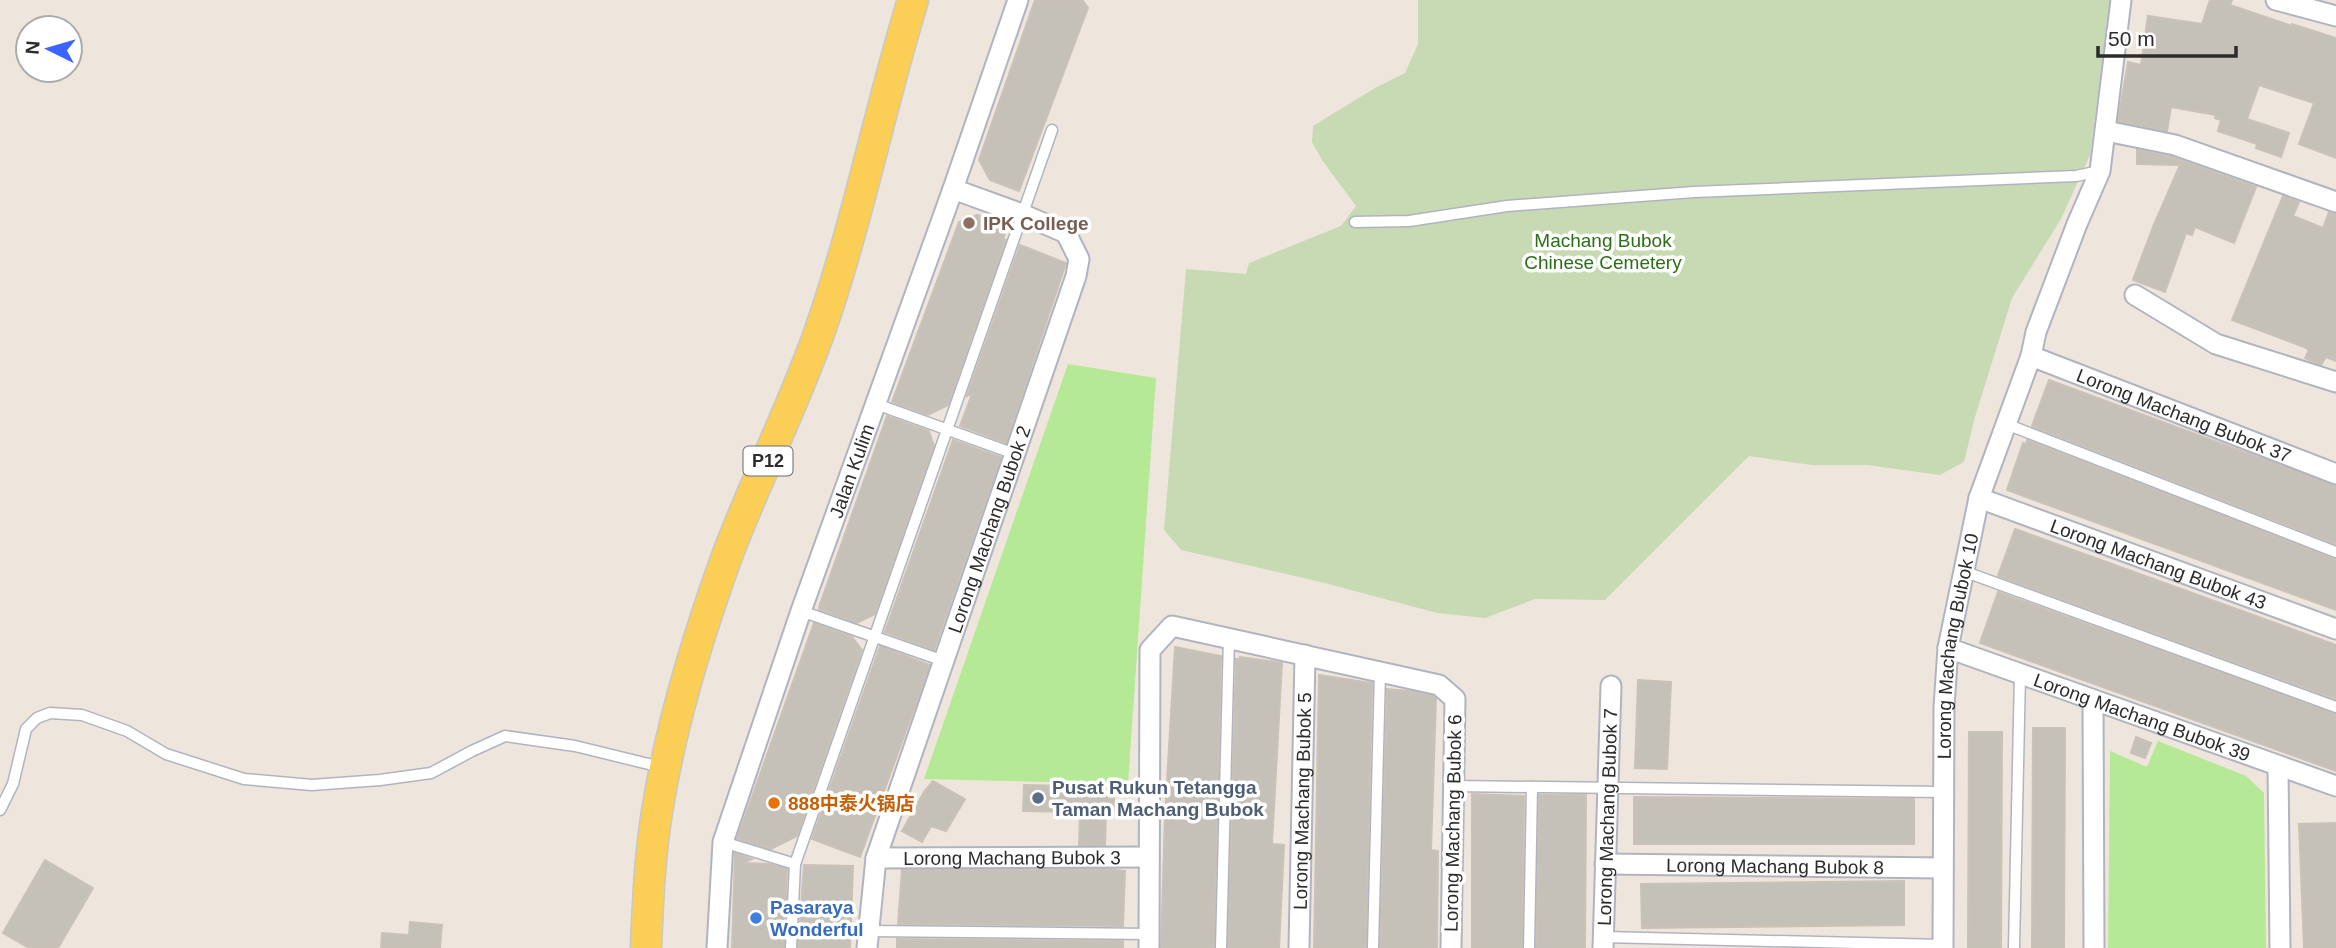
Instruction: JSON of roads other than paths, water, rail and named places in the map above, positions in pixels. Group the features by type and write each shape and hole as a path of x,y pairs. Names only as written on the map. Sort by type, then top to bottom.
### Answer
{"main road":[{"name":"P12","path":"646,948 652,857 665,768 682,688 727,557 791,407 822,323 913,0"}],"street":[{"name":"Jalan Kulim","path":"717,948 723,842 801,611 1018,0"},
{"name":"Lorong Machang Bubok 10","path":"1943,946 1944,707 1948,649 1979,498 2031,356 2036,332 2077,224 2101,171 2121,0"},
{"path":"2276,0 2329,10"},
{"path":"2106,131 2175,145 2336,202"},
{"name":"Lorong Machang Bubok 2","path":"867,940 876,858 1076,276 1079,259 1066,233 953,189"},
{"path":"2135,295 2216,344 2336,382"},
{"name":"Lorong Machang Bubok 37","path":"2031,356 2336,474"},
{"name":"Lorong Machang Bubok 43","path":"1979,498 2336,629"},
{"path":"1149,941 1150,650 1172,626 1380,671"},
{"name":"Lorong Machang Bubok 39","path":"1948,649 2336,786"},
{"name":"Lorong Machang Bubok 5","path":"1298,948 1305,655"},
{"name":"Lorong Machang Bubok 6","path":"1380,671 1439,685 1455,699 1451,948"},
{"name":"Lorong Machang Bubok 7","path":"1603,943 1611,686"},
{"path":"2093,700 2094,948"},
{"path":"2278,766 2280,948"},
{"name":"Lorong Machang Bubok 3","path":"876,858 1149,857"},
{"name":"Lorong Machang Bubok 8","path":"1605,864 1943,868"}],"lane":[{"path":"791,948 795,864 1052,130"},
{"path":"1355,222 1409,221 1507,206 1694,192 2076,176 2101,171"},
{"path":"876,404 1015,453"},
{"path":"2006,424 2336,552"},
{"path":"1963,571 2336,707"},
{"path":"801,611 944,661"},
{"path":"1221,948 1229,638"},
{"path":"1373,948 1380,671"},
{"path":"2014,948 2020,674"},
{"path":"0,810 13,784 26,729 37,718 50,713 82,715 127,731 166,754 244,779 312,785 431,773 505,736 575,746 665,768"},
{"path":"1454,786 1944,792"},
{"path":"1529,948 1532,787"},
{"path":"723,842 795,864"},
{"path":"867,940 1149,941"},
{"path":"1603,943 1943,946"}],"place":[{"name":"IPK College","path":"969,223"},
{"name":"Pusat Rukun Tetangga Taman Machang Bubok","path":"1038,798"},
{"name":"888中泰火锅店","path":"774,803"},
{"name":"Pasaraya Wonderful","path":"756,918"}],"park label":[{"name":"Machang Bubok Chinese Cemetery","path":"1603,251"}]}
